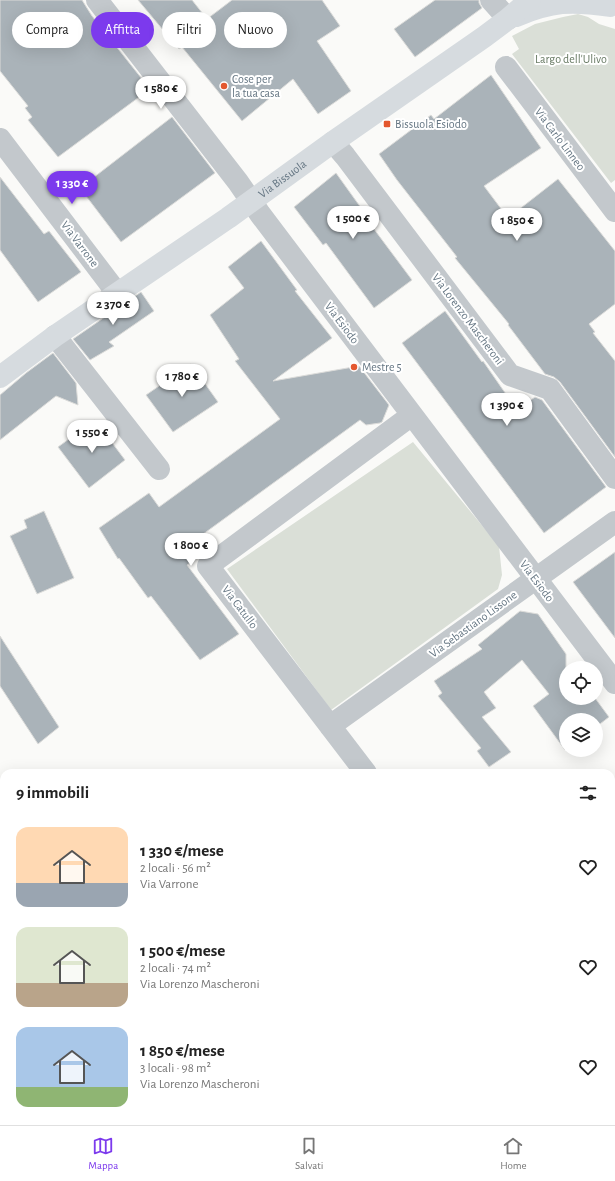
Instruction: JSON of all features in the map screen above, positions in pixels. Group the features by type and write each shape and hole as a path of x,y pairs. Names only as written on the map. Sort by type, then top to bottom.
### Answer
{"street":[{"name":"Via Esiodo","path":"97,0 238,182 260,214 615,683"},
{"path":"491,0 508,19"},
{"name":"Via Bissuola","path":"0,377 55,336 228,218 333,142 484,37 530,0"},
{"name":"Via Bissuola","path":"508,19 532,9 554,2 567,0 580,0 608,5"},
{"name":"Via Carlo Linneo","path":"506,67 615,211"},
{"name":"Via Varrone","path":"0,138 117,293"},
{"name":"Via Lorenzo Mascheroni","path":"333,142 510,375 550,389 615,478"},
{"path":"55,336 159,469"},
{"name":"Via Catullo","path":"363,769 208,566 412,415"},
{"name":"Via Sebastiano Lissone","path":"330,726 615,522"}],"green space":[{"name":"Largo dell'Ulivo","path":"578,14 588,17 599,24 615,29 615,180 611,183 512,54 519,49 512,36 535,24"},
{"path":"413,442 499,546 502,575 498,589 331,710 227,569"}],"building":[{"path":"0,0 82,0 91,14 91,48 117,48 150,89 58,157 28,120 32,117 25,108 28,106 0,71"},
{"path":"138,0 192,0 201,12 162,12 162,29 154,19 154,12 148,12"},
{"path":"232,0 322,0 340,26 317,41 351,91 318,114 293,79 242,121 183,48 216,48 216,12"},
{"path":"435,0 479,0 482,8 415,57 394,29"},
{"path":"491,75 541,148 484,186 508,218 558,179 615,251 615,304 589,324 595,332 593,333 615,361 615,457 560,382 554,377 545,374 508,325 509,324 455,258 457,257 397,180 379,154 431,115 434,119"},
{"path":"172,117 215,173 121,242 80,188"},
{"path":"336,173 364,212 362,213 412,280 374,308 326,243 323,245 294,207"},
{"path":"0,177 44,234 49,231 81,272 38,302 0,250"},
{"path":"261,241 297,290 295,291 332,338 273,381 359,366 389,405 382,422 366,425 360,420 184,548 194,560 187,565 239,634 200,660 151,596 148,598 119,558 118,559 99,528 149,493 159,507 280,419 235,361 239,359 210,315 244,288 228,267"},
{"path":"141,292 154,311 109,342 114,346 90,360 73,339"},
{"path":"445,311 482,362 483,361 517,410 535,397 542,400 606,487 544,533 402,343"},
{"path":"53,353 76,383 78,405 56,396 0,440 0,395"},
{"path":"191,364 218,402 173,432 146,395"},
{"path":"95,420 125,460 89,488 58,447"},
{"path":"44,511 74,578 37,594 10,536 27,528 24,520"},
{"path":"615,552 615,638 573,582"},
{"path":"520,611 538,614 566,654 566,661 559,661 559,705 600,705 609,717 603,722 603,713 559,713 559,742 533,706 549,694 522,660 484,692 496,708 482,717 511,752 489,767 477,751 481,748 438,696 442,693 434,681 482,649 478,645"},
{"path":"0,636 59,727 38,744 0,686"}],"place":[{"name":"Cose per la tua casa","path":"224,86"},
{"name":"Bissuola Esiodo","path":"387,124"},
{"name":"Mestre 5","path":"354,367"}]}
